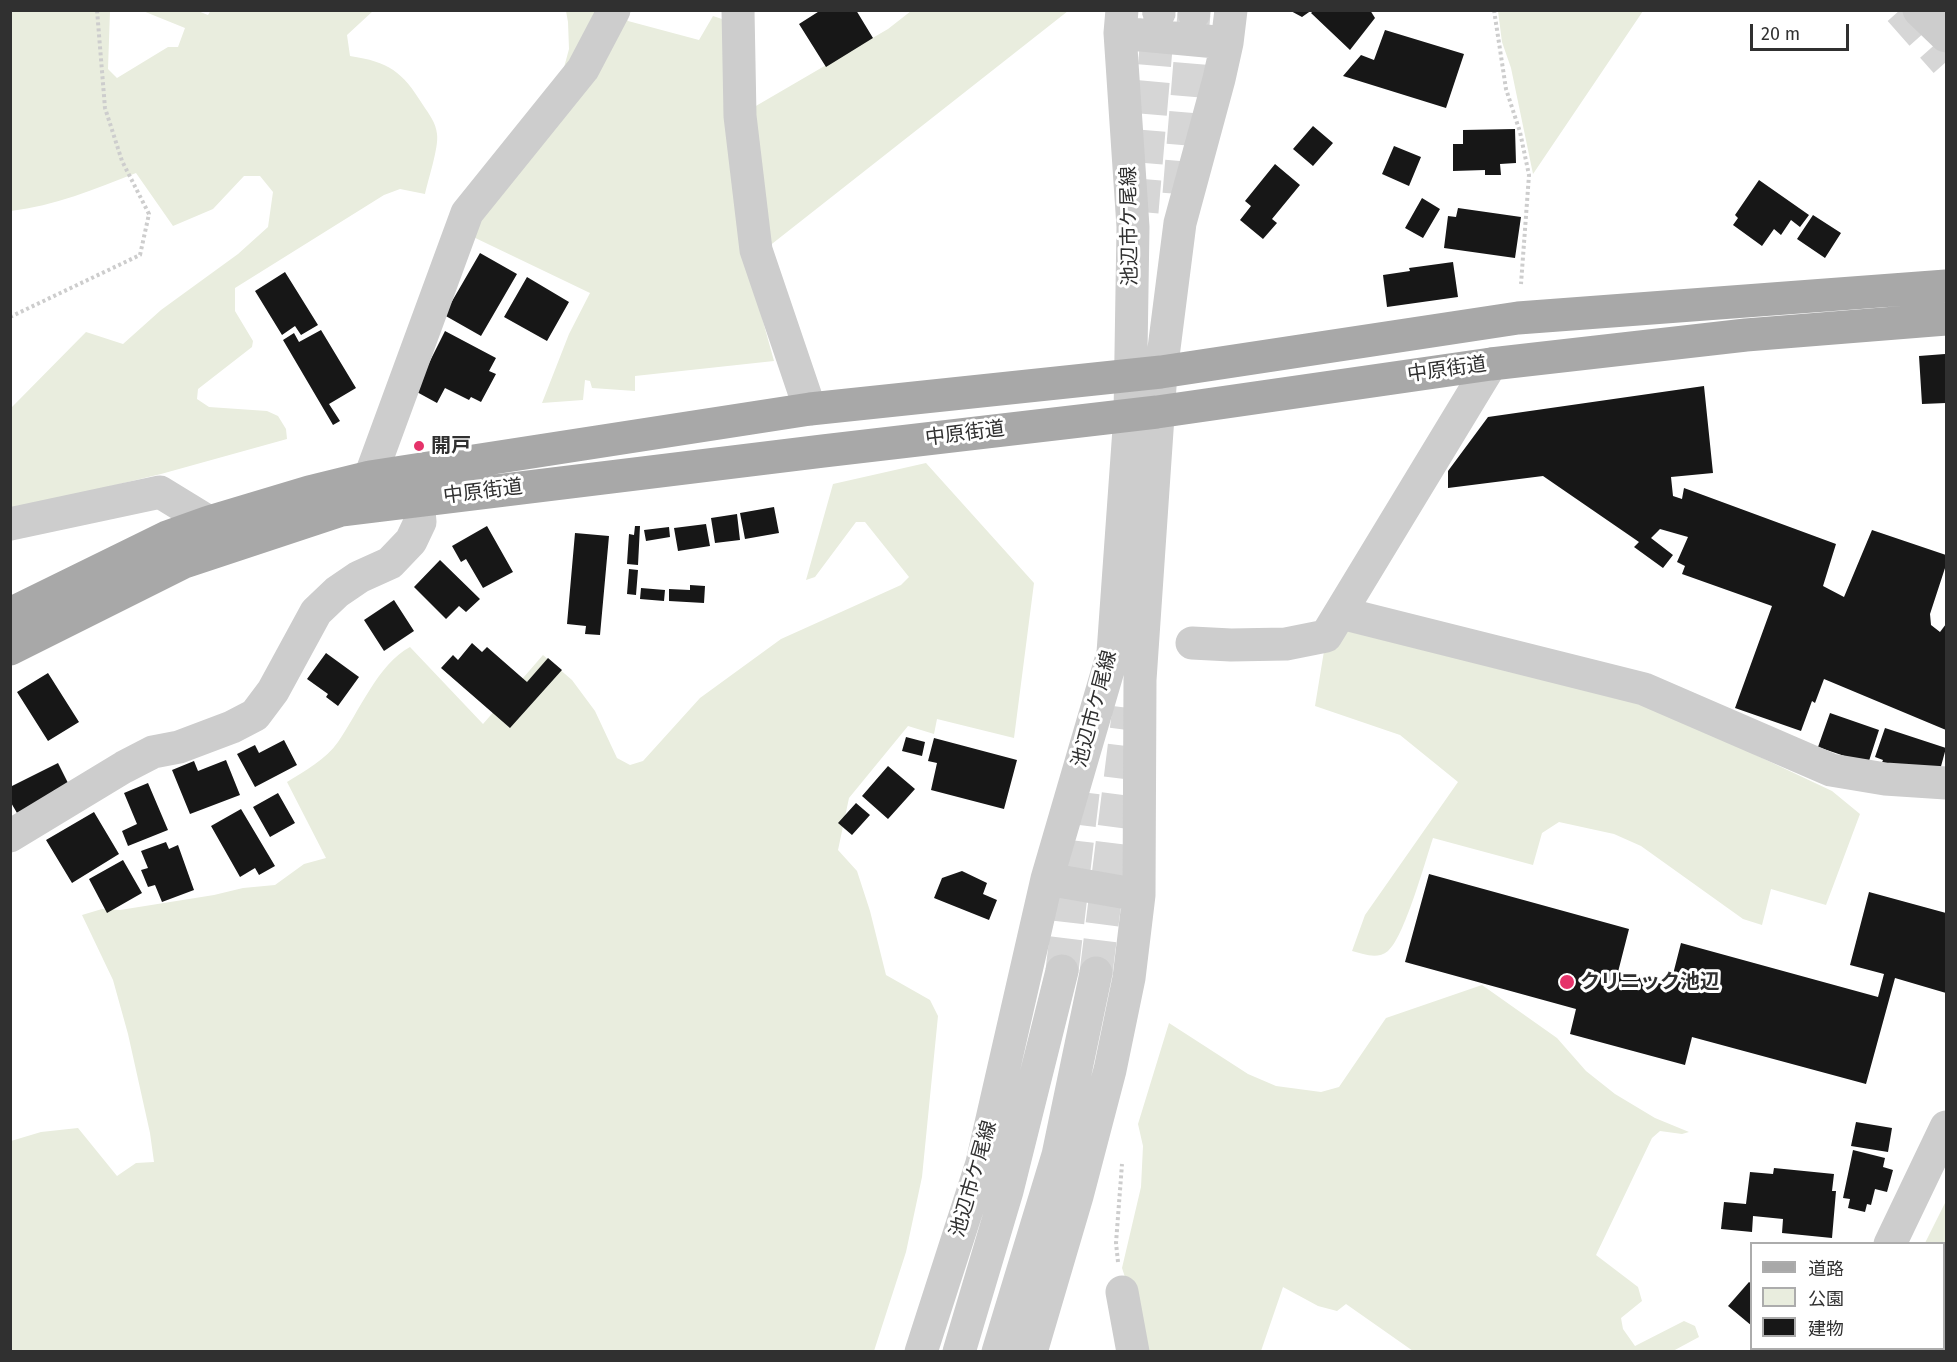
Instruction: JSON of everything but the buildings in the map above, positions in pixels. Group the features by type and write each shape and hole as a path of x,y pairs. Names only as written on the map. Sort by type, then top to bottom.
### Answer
{"main road":[{"name":"中原街道","path":"10,614 167,537 309,492 370,477 810,409 1146,373 1518,318 1947,286"},
{"name":"中原街道","path":"10,649 184,562 341,510 1143,414 1491,364 1746,335 1947,319"}],"street":[{"path":"370,477 467,213 583,69 614,10"},
{"path":"738,10 740,116 756,250 810,409"},
{"name":"池辺市ケ尾線","path":"921,1352 982,1163 1047,879 1113,653 1143,414 1146,373 1180,223 1227,43 1231,10"},
{"path":"1919,10 1947,36"},
{"path":"1121,22 1227,43"},
{"name":"池辺市ケ尾線","path":"1121,22 1133,227 1146,373"},
{"path":"1192,643 1286,644 1326,636 1491,364"},
{"name":"池辺市ケ尾線","path":"1031,1352 1077,1196 1110,1070 1129,978 1139,896 1143,414"},
{"path":"10,524 160,492 209,522"},
{"path":"10,836 153,752 179,747 232,727 255,715 273,691 316,612 336,592 359,577 390,563 411,541 420,522 418,500"},
{"path":"1341,613 1644,689 1832,770 1885,779 1947,783"},
{"path":"1047,879 1139,896"},
{"name":"池辺市ケ尾線","path":"959,1352 1007,1191 1062,971"},
{"path":"998,1352 1058,1155 1096,973"},
{"path":"1891,1242 1947,1127"},
{"path":"1122,1292 1133,1352"}],"path":[{"path":"10,317 140,255 149,214 122,161 105,108 97,10"},
{"path":"1494,10 1506,89 1520,132 1529,175 1518,318"},
{"path":"1122,1174 1116,1243 1122,1292"}],"green space":[{"path":"211,10 373,11 347,35 350,56 375,61 401,76 432,119 437,140 425,194 400,189 384,195 235,288 235,311 253,341 252,347 198,389 197,399 209,407 267,411 278,416 286,429 287,439 161,474 11,510 10,406 12,407 86,332 123,344 161,310 238,254 268,227 273,192 260,176 244,176 213,209 173,226 136,173 59,201 11,211 11,11 110,11 108,69 117,78 168,47 178,47 185,28 143,11 198,11 208,15"},
{"path":"566,11 620,11 628,21 699,40 713,16 734,23 738,231 774,361 635,376 635,391 592,388 590,381 585,380 583,400 542,403 569,334 590,293 467,234 559,86 569,49"},
{"path":"911,11 1068,11 768,247 749,110 888,29"},
{"path":"1498,11 1643,11 1533,174 1511,68 1502,42"},
{"path":"926,463 1034,583 1014,738 937,719 934,734 908,726 849,798 838,850 857,871 886,975 930,1000 938,1016 922,1177 906,1252 874,1351 11,1352 11,1141 41,1132 78,1128 117,1176 136,1163 154,1162 150,1133 128,1034 113,980 82,915 102,909 120,910 243,888 275,885 304,864 326,858 287,782 328,754 388,665 410,647 483,724 543,655 572,680 595,711 617,758 630,765 643,761 700,698 781,639 901,585 909,577 865,522 856,522 815,577 806,580 833,484"},
{"path":"1356,605 1655,681 1743,749 1832,791 1860,814 1826,905 1771,889 1762,925 1743,919 1641,846 1614,834 1559,822 1542,833 1533,865 1433,838 1407,916 1394,943 1388,951 1379,955 1370,956 1352,951 1365,915 1458,782 1400,735 1315,706 1325,645"},
{"path":"1482,985 1557,1038 1586,1071 1615,1094 1655,1118 1689,1132 1682,1134 1660,1131 1652,1138 1596,1255 1638,1287 1642,1301 1621,1318 1623,1329 1635,1346 1684,1321 1695,1326 1699,1337 1673,1351 1413,1351 1346,1304 1337,1311 1318,1306 1283,1287 1261,1351 1142,1351 1142,1329 1122,1268 1141,1187 1143,1146 1138,1124 1169,1023 1248,1074 1276,1086 1321,1092 1339,1087 1386,1018"},
{"path":"1946,1201 1946,1351 1926,1350 1945,1350 1945,1242 1926,1242"}],"tunnel":[{"path":"1900,10 1946,62"},
{"path":"1142,212 1159,13"},
{"path":"1179,194 1194,13"},
{"path":"1096,973 1129,708"},
{"path":"1062,971 1084,785"}],"place":[{"name":"開戸","path":"419,446"},
{"name":"クリニック池辺","path":"1567,982"}]}
